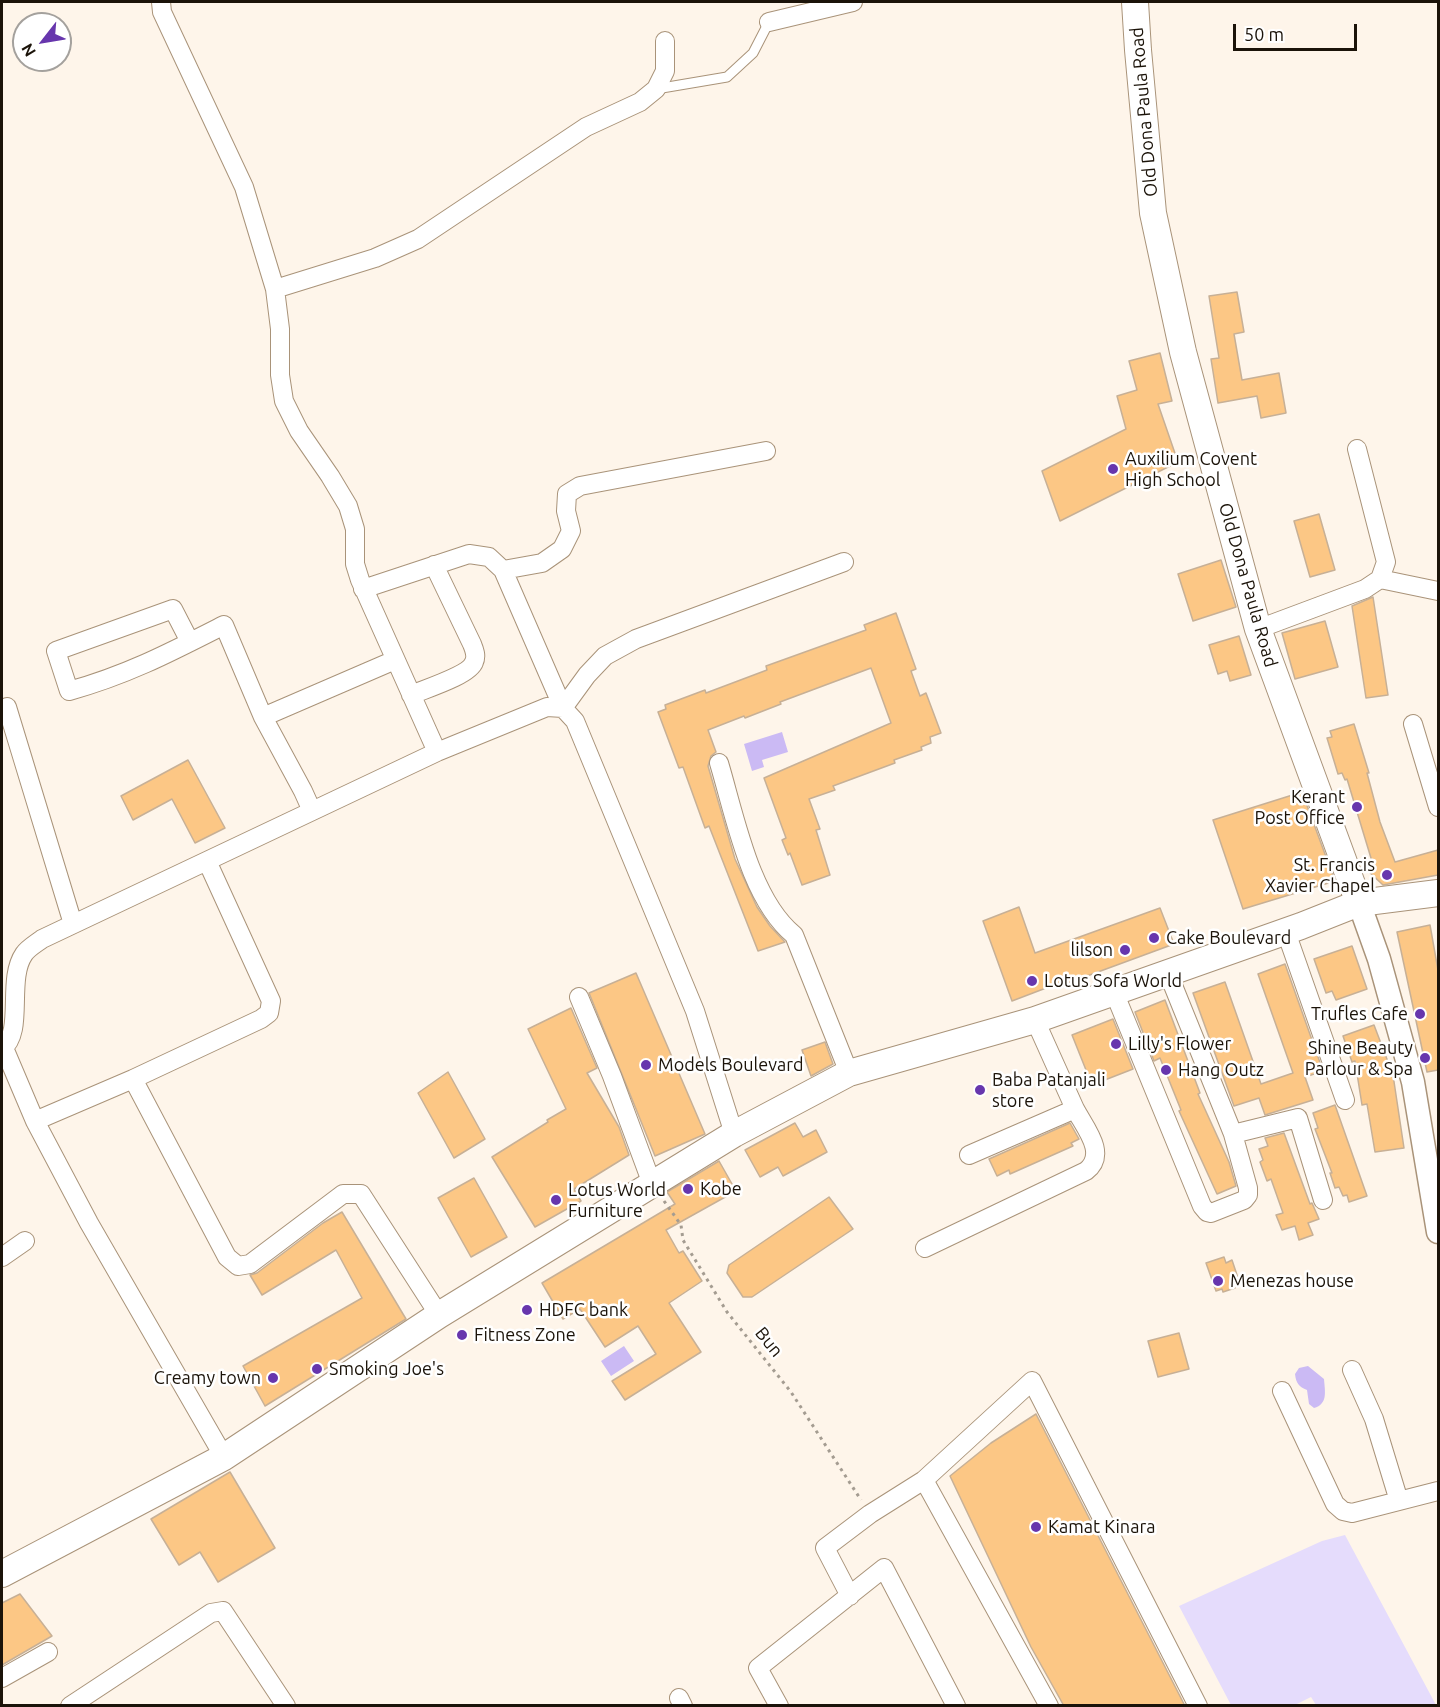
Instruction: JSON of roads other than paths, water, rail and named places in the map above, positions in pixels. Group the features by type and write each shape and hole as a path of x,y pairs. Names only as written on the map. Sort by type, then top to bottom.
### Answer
{"main road":[{"name":"Old Dona Paula Road","path":"1135,2 1153,213 1183,352 1258,629 1359,903"},
{"path":"2,1574 224,1457 439,1315 652,1184 734,1134 849,1073 1035,1020 1286,932 1359,903 1438,893"}],"street":[{"path":"161,2 162,12 244,187 275,289 280,329 280,375 284,401 299,431 348,506 355,529 355,564 363,589 437,752"},
{"path":"769,22 853,2"},
{"path":"275,289 375,258 418,239 586,128 640,102 656,89 665,71 665,41"},
{"path":"1258,629 1365,589 1380,579 1386,562 1357,449"},
{"path":"503,570 542,563 562,549 572,531 566,511 567,495 580,486 766,451"},
{"path":"363,589 469,554 489,557 503,570 563,708 575,721 695,1011 734,1134"},
{"path":"563,708 587,675 605,656 636,639 844,562"},
{"path":"411,695 466,672 474,664 475,654 472,644 434,565"},
{"path":"1380,579 1438,591"},
{"path":"190,642 173,609 56,651 69,691 107,681 159,659 224,625 263,717 312,811"},
{"path":"263,717 395,660"},
{"path":"7,707 73,924"},
{"path":"224,1457 88,1223 35,1121 3,1048 12,1037 16,970 25,952 42,939 73,924 437,752 547,707 563,708"},
{"path":"1413,724 1438,807"},
{"path":"719,763 754,874 766,902 781,924 794,935 849,1073"},
{"path":"35,1121 133,1079 261,1019 269,1013 271,1001 207,861"},
{"path":"1359,903 1379,959 1413,1082 1436,1205 1438,1232"},
{"path":"1286,932 1345,1100"},
{"path":"1114,992 1202,1206 1211,1213 1244,1200 1248,1195 1248,1188 1233,1134 1168,973"},
{"path":"579,997 612,1076 652,1184"},
{"path":"925,1248 1086,1172 1093,1166 1096,1150 1035,1020"},
{"path":"133,1079 227,1257 238,1266 250,1264 343,1194 361,1194 439,1315"},
{"path":"969,1155 1075,1109"},
{"path":"1233,1134 1298,1118 1323,1200"},
{"path":"2,1257 25,1241"},
{"path":"1352,1370 1374,1419 1399,1501"},
{"path":"850,1596 825,1548 870,1514 924,1480 1032,1381 1198,1706"},
{"path":"1282,1391 1335,1504 1343,1511 1352,1513 1438,1491"},
{"path":"924,1480 1049,1706"},
{"path":"779,1706 758,1668 884,1568 956,1706"},
{"path":"70,1706 211,1613 223,1611 286,1706"},
{"path":"2,1678 48,1652"}],"lane":[{"path":"656,89 727,77 753,53 769,22"}],"place":[{"name":"Auxilium Covent High School","path":"1113,469"},
{"name":"Kerant Post Office","path":"1357,807"},
{"name":"St. Francis Xavier Chapel","path":"1387,875"},
{"name":"Cake Boulevard","path":"1154,938"},
{"name":"lilson","path":"1125,950"},
{"name":"Lotus Sofa World","path":"1032,981"},
{"name":"Trufles Cafe","path":"1420,1014"},
{"name":"Lilly's Flower","path":"1116,1044"},
{"name":"Shine Beauty Parlour & Spa","path":"1425,1058"},
{"name":"Models Boulevard","path":"646,1065"},
{"name":"Hang Outz","path":"1166,1070"},
{"name":"Baba Patanjali store","path":"980,1090"},
{"name":"Kobe","path":"688,1189"},
{"name":"Lotus World Furniture","path":"556,1200"},
{"name":"Menezas house","path":"1218,1281"},
{"name":"HDFC bank","path":"527,1310"},
{"name":"Fitness Zone","path":"462,1335"},
{"name":"Smoking Joe's","path":"317,1369"},
{"name":"Creamy town","path":"273,1378"},
{"name":"Kamat Kinara","path":"1036,1527"}]}
